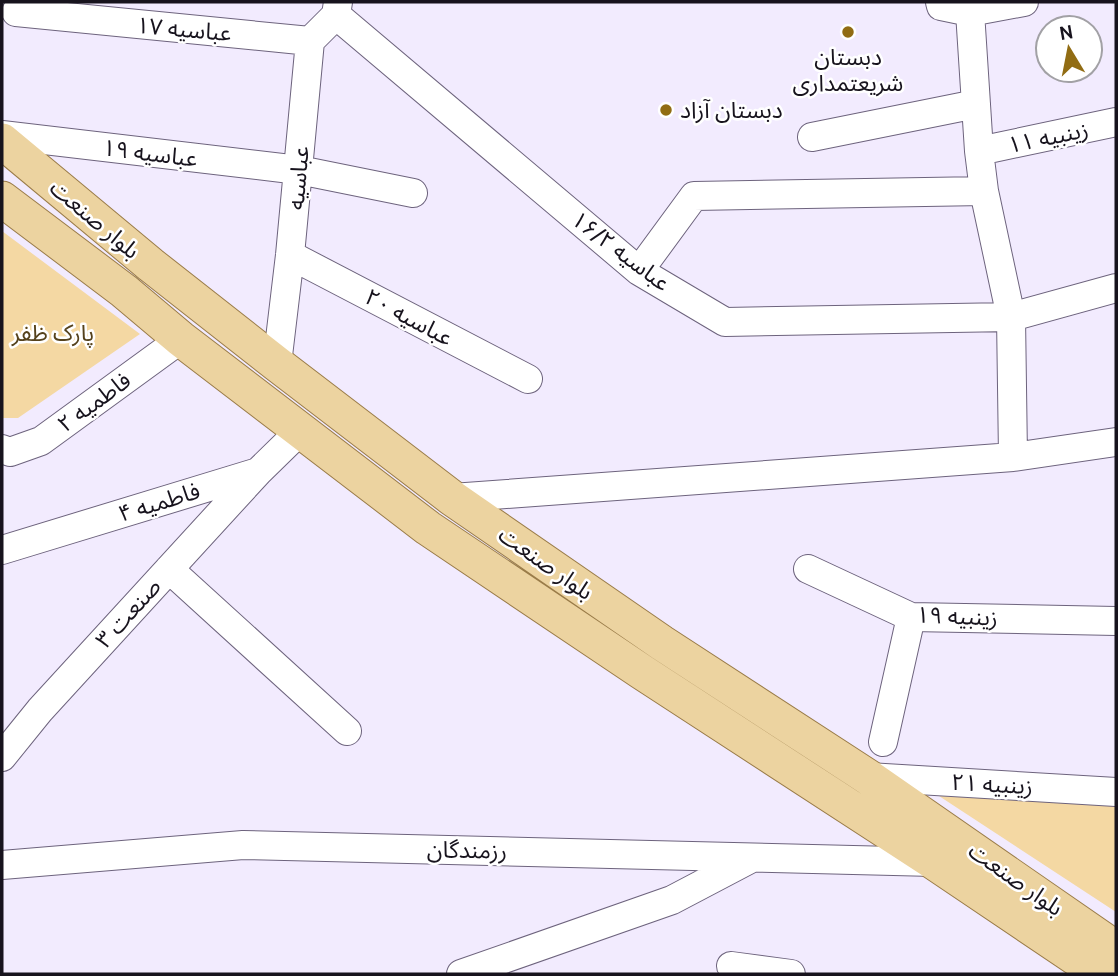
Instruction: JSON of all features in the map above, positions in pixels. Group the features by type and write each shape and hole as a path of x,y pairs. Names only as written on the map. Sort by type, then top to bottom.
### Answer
{"main road":[{"name":"بلوار صنعت","path":"2,141 151,265 452,498 662,643 868,777 1116,949"},
{"name":"بلوار صنعت","path":"2,199 428,528 1100,974"},
{"path":"124,291 151,265"},
{"path":"642,672 662,643"}],"street":[{"path":"940,2 941,6 970,12 1024,2"},
{"path":"310,41 337,8"},
{"name":"عباسیه ۱۶/۲","path":"337,8 639,271 725,322 1011,317 1116,288"},
{"path":"970,12 984,191 1011,317 1013,457"},
{"name":"عباسیه ۱۷","path":"14,14 310,41"},
{"name":"عباسیه","path":"277,364 299,170 310,41"},
{"path":"812,137 976,104"},
{"name":"زینبیه ۱۱","path":"979,151 1116,122"},
{"name":"عباسیه ۱۹","path":"2,135 299,170 413,193"},
{"path":"639,271 694,196 984,191"},
{"name":"عباسیه ۲۰","path":"290,255 528,379"},
{"name":"فاطمیه ۲","path":"2,449 10,452 41,441 181,339"},
{"name":"فاطمیه ۴","path":"2,550 258,472 301,430"},
{"path":"452,498 1013,457 1116,442"},
{"name":"صنعت ۳","path":"2,757 40,710 258,472"},
{"path":"169,569 347,731"},
{"name":"زینبیه ۱۹","path":"808,569 911,617 1116,621"},
{"path":"883,742 911,617"},
{"path":"2,722 40,710"},
{"name":"زینبیه ۲۱","path":"868,777 1116,792"},
{"name":"رزمندگان","path":"2,865 243,845 934,862"},
{"path":"461,974 672,900 754,857"},
{"path":"731,966 791,974"}],"green space":[{"name":"پارک ظفر","path":"2,231 140,334 18,418 2,418"},
{"path":"939,796 1116,804 1116,912"}],"place":[{"name":"دبستان شریعتمداری","path":"848,32"},
{"name":"دبستان آزاد","path":"666,110"}]}
